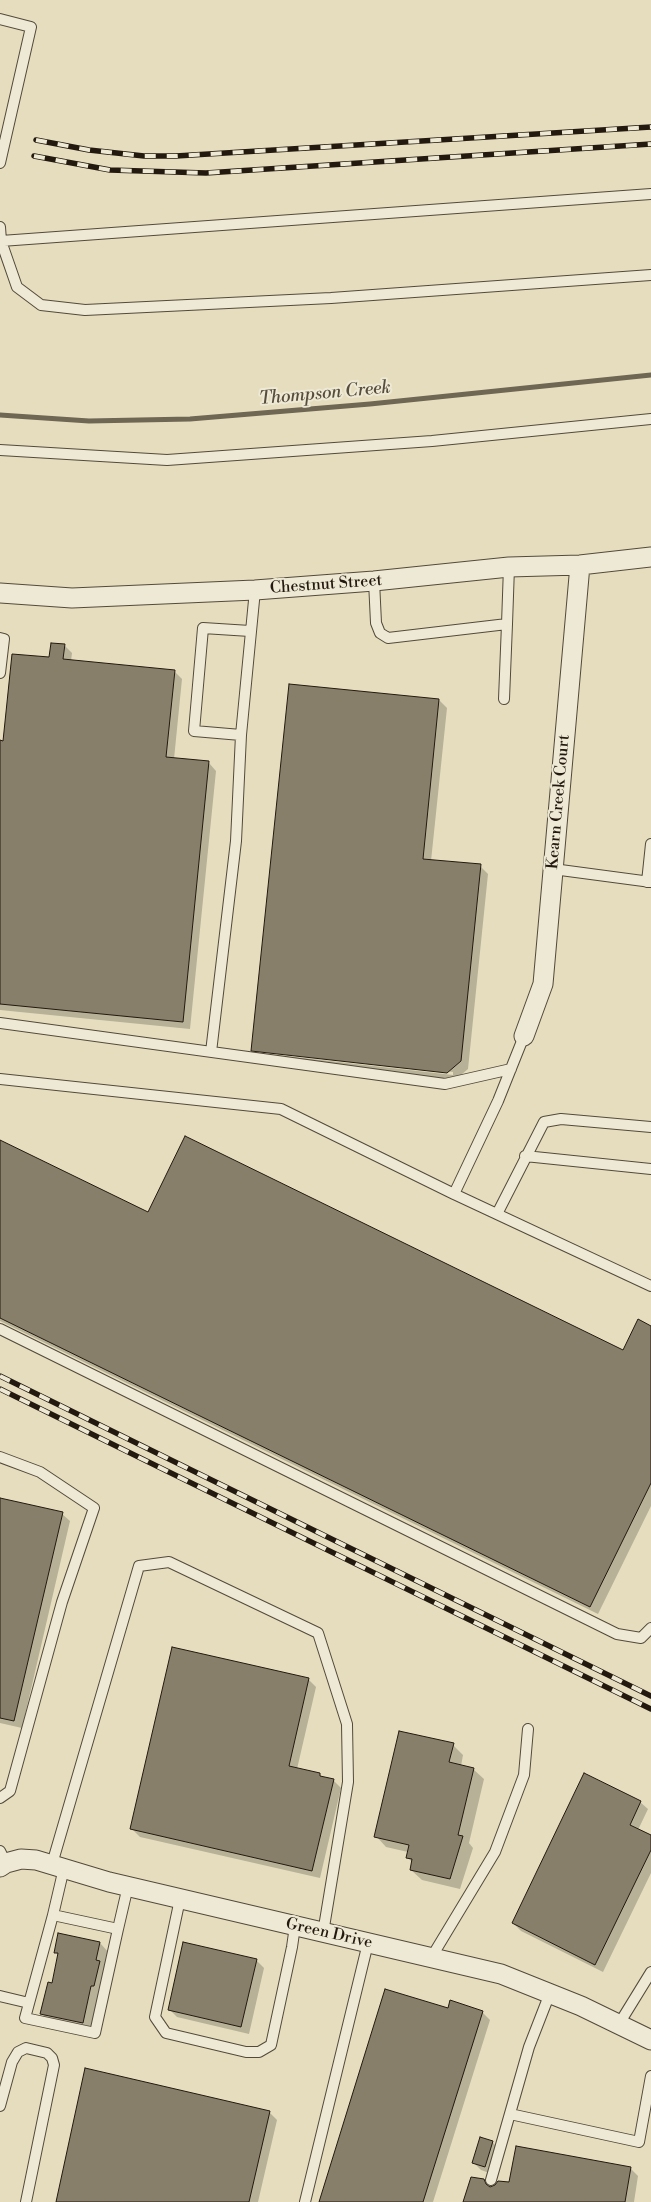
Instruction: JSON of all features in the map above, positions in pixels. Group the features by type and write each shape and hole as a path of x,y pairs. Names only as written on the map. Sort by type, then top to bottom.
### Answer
{"street":[{"name":"Chestnut Street","path":"0,593 72,598 255,590 374,581 509,567 580,565 651,557"},
{"name":"Kearn Creek Court","path":"524,1036 543,984 580,565"},
{"name":"Green Drive","path":"2,1860 36,1860 128,1886 501,1974 550,1993 651,2040"}],"lane":[{"path":"0,19 31,27 4,131 0,163"},
{"path":"1,241 651,194"},
{"path":"0,227 1,241 17,287 41,305 86,310 330,298 651,275"},
{"path":"0,450 166,460 432,441 651,419"},
{"path":"504,700 509,567"},
{"path":"374,581 376,623 380,633 388,638 507,624"},
{"path":"211,1052 236,841 241,735 255,590"},
{"path":"241,735 194,731 204,628 250,631"},
{"path":"0,638 4,639 0,672"},
{"path":"553,869 649,882 651,844"},
{"path":"0,1023 445,1084 511,1068"},
{"path":"454,1194 524,1036"},
{"path":"0,1079 280,1109 454,1194 651,1286"},
{"path":"497,1214 544,1122 561,1119 651,1127"},
{"path":"525,1156 651,1169"},
{"path":"0,1329 616,1634 641,1638 651,1628"},
{"path":"0,1457 40,1472 94,1508 62,1602 10,1791 0,1798"},
{"path":"128,1886 95,2033 25,2018 53,1915 58,1866 139,1566 169,1562 318,1633 347,1724 348,1782 323,1933"},
{"path":"430,1958 495,1852 524,1775 528,1729"},
{"path":"180,1898 155,2017 166,2033 246,2052 259,2052 270,2045 292,1948 295,1926"},
{"path":"53,1915 118,1929"},
{"path":"305,2202 368,1943"},
{"path":"619,2024 651,1972"},
{"path":"491,2180 529,2047 550,1993"},
{"path":"0,1996 29,2003"},
{"path":"0,2106 12,2062 18,2052 26,2048 47,2053 52,2058 54,2065 26,2202"},
{"path":"510,2114 639,2142 651,2076"}],"building":[{"path":"51,643 65,644 63,659 175,670 166,757 209,761 183,1022 0,1004 0,740 3,741 12,654 49,657"},
{"path":"289,684 439,699 423,859 481,864 461,1061 447,1073 251,1051"},
{"path":"185,1136 623,1350 638,1319 651,1326 651,1483 590,1607 0,1318 0,1140 148,1212"},
{"path":"0,1498 63,1512 14,1721 0,1718"},
{"path":"172,1647 309,1678 289,1766 320,1773 320,1776 334,1779 312,1871 130,1829"},
{"path":"399,1731 454,1743 449,1762 474,1768 458,1835 463,1836 450,1879 410,1870 412,1859 406,1858 409,1845 374,1837"},
{"path":"584,1773 641,1801 630,1825 651,1835 651,1850 595,1965 512,1923"},
{"path":"58,1933 100,1942 96,1960 100,1961 94,1986 91,1986 83,2023 40,2014 48,1982 52,1983 58,1953 54,1953"},
{"path":"183,1942 257,1959 241,2027 168,2010"},
{"path":"385,1989 448,2008 450,2000 483,2011 423,2202 319,2202"},
{"path":"85,2068 270,2111 249,2202 56,2202"},
{"path":"480,2137 493,2141 485,2167 472,2163"},
{"path":"516,2146 631,2167 625,2202 463,2202 471,2177 484,2179 490,2187 498,2181 509,2182"}],"waterway":[{"name":"Thompson Creek","path":"0,415 89,421 190,419 370,404 651,375"}],"railway":[{"path":"36,140 89,150 144,156 176,156 651,127"},
{"path":"34,156 110,170 206,173 651,144"},
{"path":"0,1376 651,1696"},
{"path":"0,1389 651,1709"}]}
